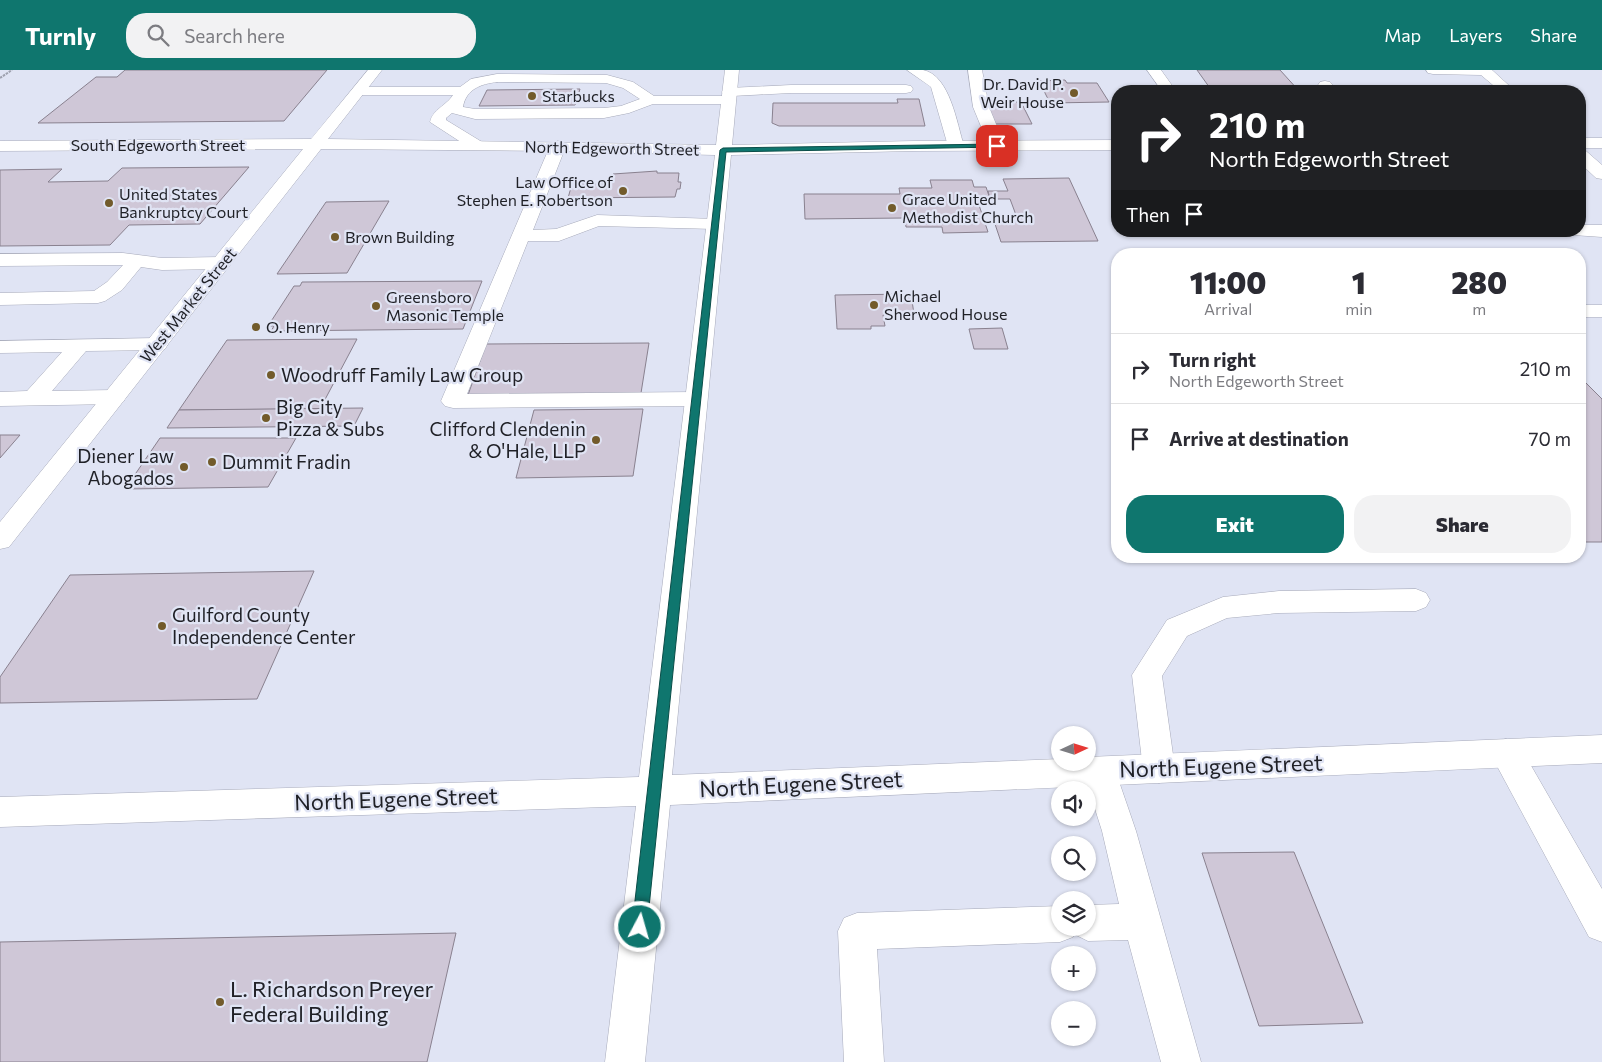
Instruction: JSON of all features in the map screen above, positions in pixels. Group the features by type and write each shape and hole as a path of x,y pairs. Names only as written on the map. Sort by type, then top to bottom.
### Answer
{"main road":[{"name":"West Market Street","path":"0,540 375,70"},
{"path":"914,70 938,86 956,146"},
{"path":"975,70 981,107 997,146"},
{"path":"1154,70 1165,85"},
{"path":"1425,70 1440,85"},
{"path":"1433,70 1484,71 1501,85"},
{"path":"625,1062 731,72 747,74"},
{"path":"476,145 438,122 439,116 459,97 470,83 482,79 589,77 607,79 628,85 651,100"},
{"path":"459,97 455,109 474,114 604,113 624,110 651,100 729,96 791,89 906,89"},
{"path":"359,91 459,97"},
{"path":"1586,143 1602,143"},
{"name":"North Edgeworth Street","path":"316,144 558,146 723,150 1111,145"},
{"name":"South Edgeworth Street","path":"0,146 316,144"},
{"path":"558,146 453,400 696,399"},
{"path":"1586,159 1602,174"},
{"path":"520,236 559,235 597,220 716,224"},
{"path":"1586,231 1602,231"},
{"path":"0,260 130,260 162,264 221,263"},
{"path":"0,300 85,298 104,294 130,260"},
{"path":"1586,311 1602,311"},
{"path":"0,347 157,344"},
{"path":"34,398 80,346"},
{"path":"0,399 114,397"},
{"path":"1159,769 1147,675 1177,628 1224,608 1280,602 1416,600"},
{"name":"North Eugene Street","path":"0,812 654,791 1602,749"},
{"path":"1506,753 1602,924"},
{"path":"1100,771 1119,831 1181,1062"},
{"path":"1096,923 1142,921"},
{"path":"864,1062 857,931 1051,924"}],"path":[{"path":"0,78 12,70"}],"building":[{"path":"125,70 327,70 284,121 38,123 96,77 117,77"},
{"path":"1197,70 1280,70 1294,85 1208,85"},
{"name":"Dr. David P. Weir House","path":"1065,80 1067,83 1097,83 1109,102 1050,103 1039,81"},
{"path":"580,89 575,105 479,106 487,90"},
{"path":"897,99 919,99 925,126 779,126 772,123 773,103 898,103"},
{"path":"983,102 1021,102 1032,124 992,124"},
{"name":"United States Bankruptcy Court","path":"249,167 200,224 129,225 110,245 0,246 0,170 62,169 48,182 108,181 122,168"},
{"path":"657,171 657,173 679,173 678,182 681,182 680,189 677,189 675,197 568,198 572,184 610,184 613,174"},
{"path":"1069,178 1098,241 1001,242 992,215 1016,215 1010,199 990,199 988,191 1008,191 1003,179"},
{"name":"Grace United Methodist Church","path":"930,180 972,180 974,187 986,187 990,199 977,199 988,232 943,233 942,227 906,227 905,218 805,219 804,194 900,194 899,188 932,188"},
{"name":"Brown Building","path":"389,201 347,273 277,274 326,202"},
{"name":"Greensboro Masonic Temple","path":"482,281 463,329 271,331 274,326 268,326 294,286 300,286 302,282"},
{"name":"Michael Sherwood House","path":"911,294 914,314 883,315 885,326 871,326 871,329 837,329 835,295"},
{"path":"1002,328 1008,349 974,349 969,329"},
{"name":"Woodruff Family Law Group","path":"357,339 320,409 179,410 227,340"},
{"path":"649,343 641,393 468,395 486,344"},
{"path":"1586,383 1602,399 1602,542 1586,542"},
{"name":"Big City Pizza & Subs","path":"363,408 354,426 167,428 179,410"},
{"path":"643,409 633,476 516,478 534,410"},
{"path":"0,435 20,435 0,458"},
{"name":"Dummit Fradin","path":"160,438 296,438 268,487 125,489"},
{"name":"Guilford County Independence Center","path":"314,571 257,699 0,703 0,677 70,575"},
{"path":"1294,852 1363,1023 1259,1026 1202,853"},
{"name":"L. Richardson Preyer Federal Building","path":"456,933 427,1062 0,1062 0,942"}],"place":[{"name":"Dr. David P. Weir House","path":"1074,93"},
{"name":"Starbucks","path":"532,96"},
{"name":"Law Office of Stephen E. Robertson","path":"623,191"},
{"name":"United States Bankruptcy Court","path":"109,203"},
{"name":"Grace United Methodist Church","path":"892,208"},
{"name":"Brown Building","path":"335,237"},
{"name":"Michael Sherwood House","path":"874,305"},
{"name":"Greensboro Masonic Temple","path":"376,306"},
{"name":"O. Henry","path":"256,327"},
{"name":"Woodruff Family Law Group","path":"271,375"},
{"name":"Big City Pizza & Subs","path":"266,418"},
{"name":"Clifford Clendenin & O'Hale, LLP","path":"596,440"},
{"name":"Dummit Fradin","path":"212,462"},
{"name":"Diener Law Abogados","path":"184,467"},
{"name":"Guilford County Independence Center","path":"162,626"},
{"name":"L. Richardson Preyer Federal Building","path":"220,1002"}],"route":[{"path":"640,927 723,150 997,146"}]}
